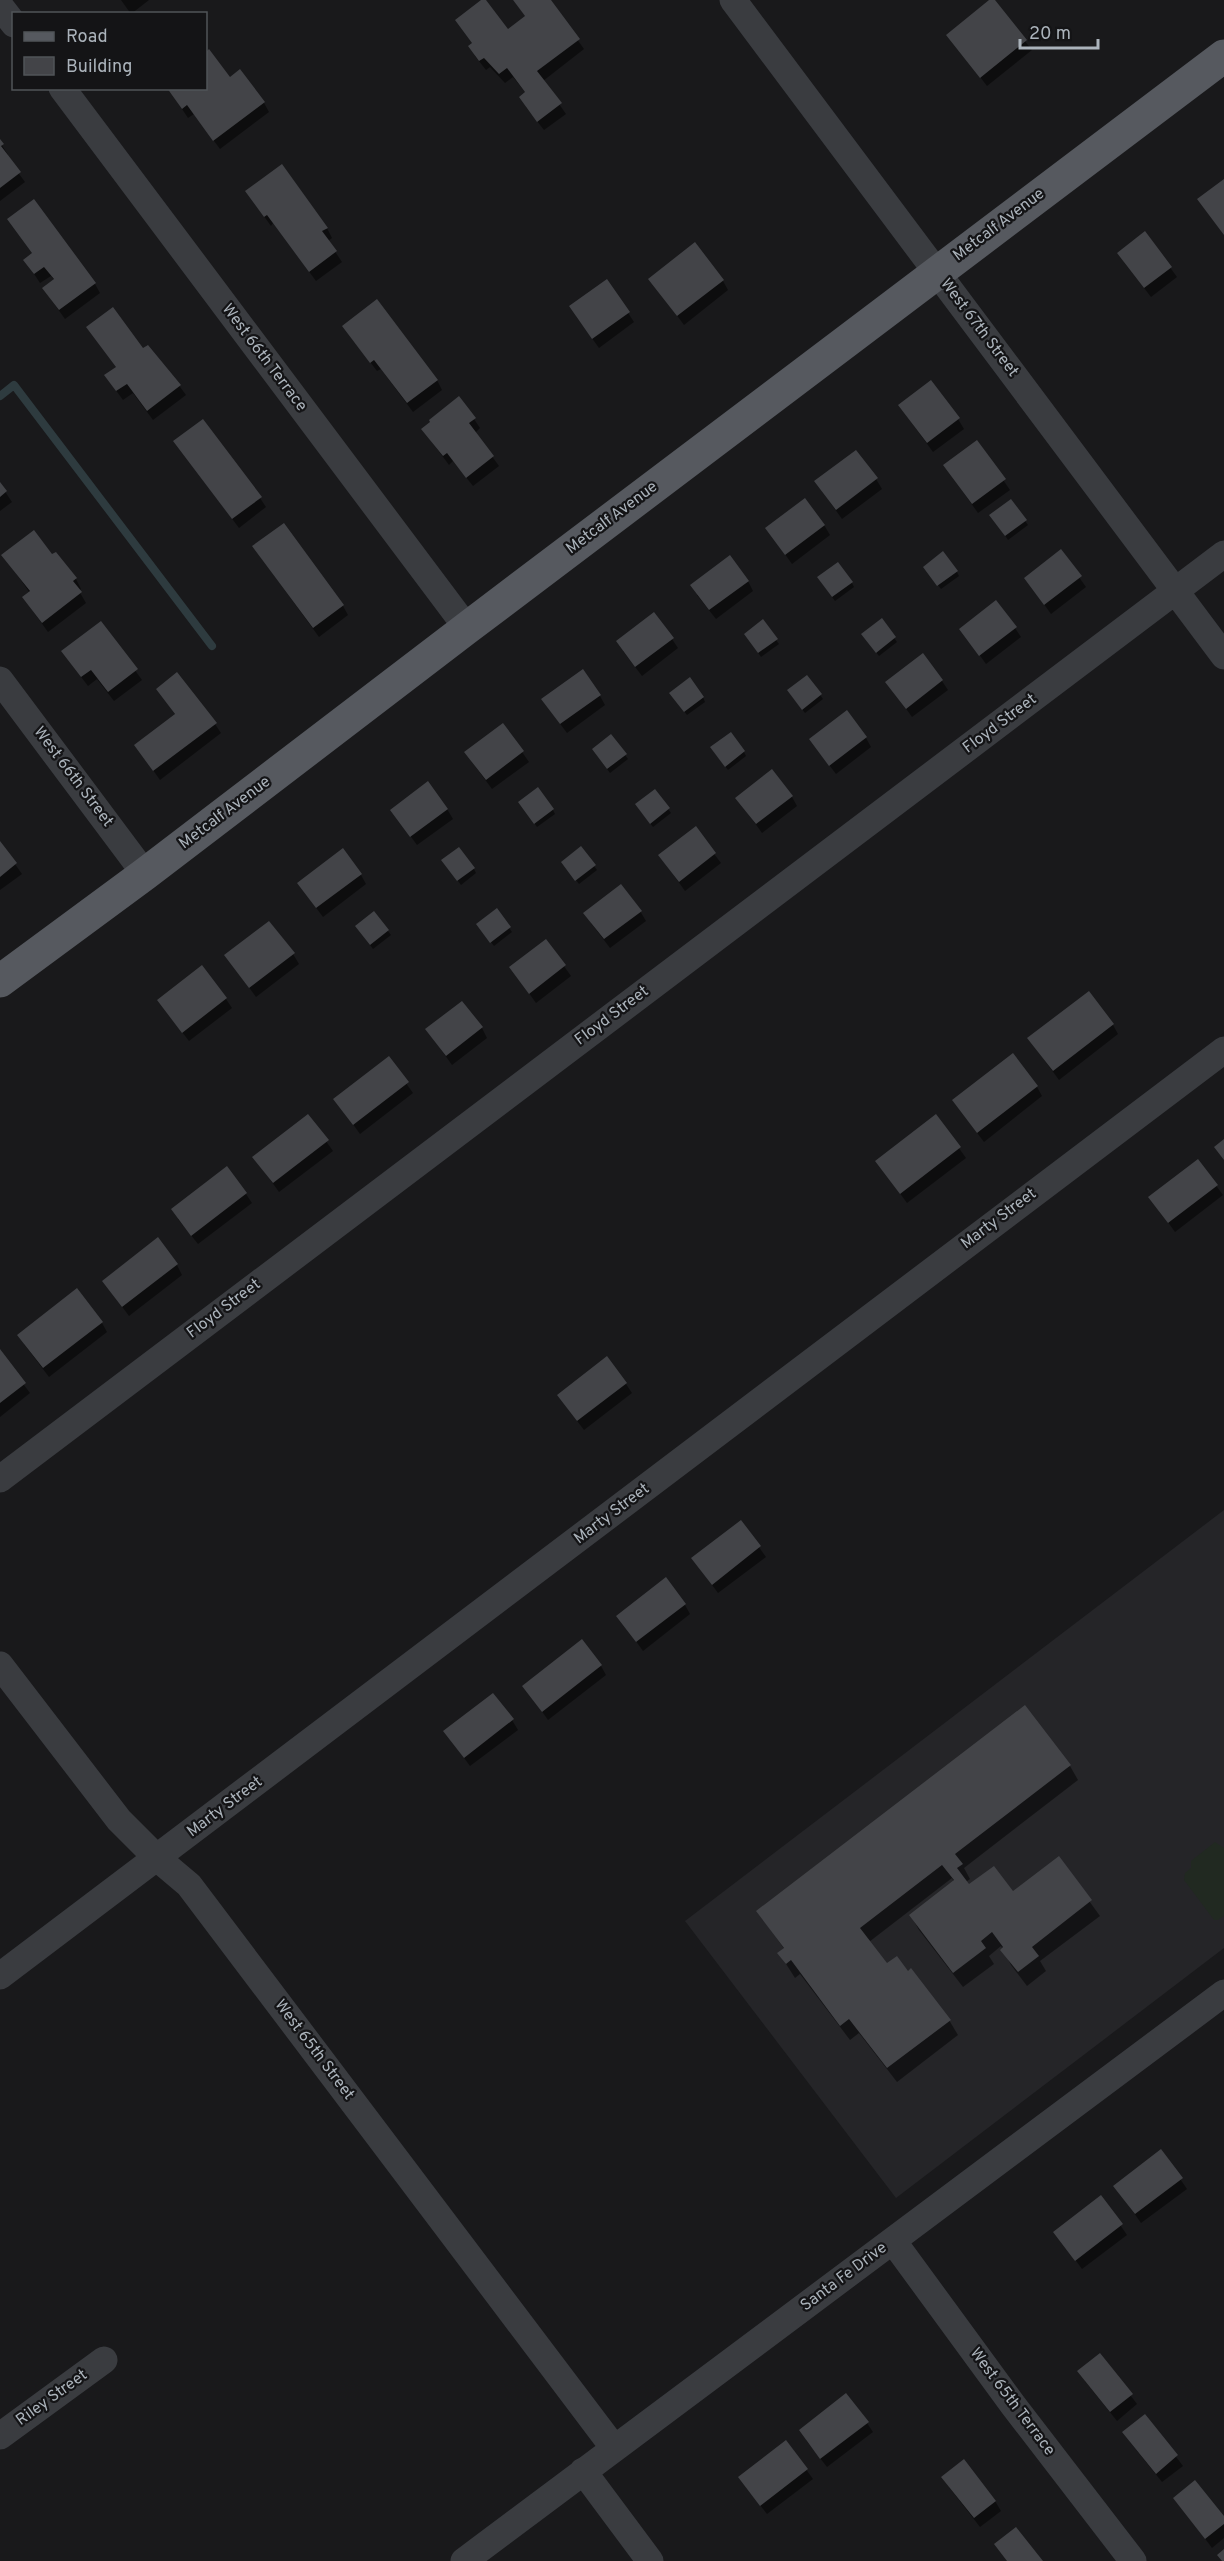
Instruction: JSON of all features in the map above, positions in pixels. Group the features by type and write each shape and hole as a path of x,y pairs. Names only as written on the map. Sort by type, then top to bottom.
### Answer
{"main road":[{"name":"Metcalf Avenue","path":"0,981 146,874 466,628 1224,56"}],"street":[{"name":"West 67th Street","path":"733,0 1224,656"},
{"path":"0,6 12,21"},
{"name":"West 66th Terrace","path":"63,90 466,628"},
{"name":"Floyd Street","path":"0,1479 1224,554"},
{"name":"West 66th Street","path":"0,680 146,874"},
{"name":"Marty Street","path":"0,1976 1224,1050"},
{"name":"West 65th Street","path":"0,1665 119,1820 157,1858 189,1885 614,2448"},
{"name":"Santa Fe Drive","path":"464,2561 893,2241 1097,2085 1220,2002"},
{"name":"West 65th Terrace","path":"893,2241 1013,2405 1133,2561"},
{"name":"Riley Street","path":"0,2436 104,2360"},
{"path":"583,2471 650,2561"}],"shaded area":[{"path":"1224,1510 1224,1948 896,2198 685,1921"},
{"path":"1215,1842 1224,1848 1224,1916 1218,1920 1214,1920 1184,1880 1185,1873 1191,1868 1191,1861"}],"building":[{"path":"481,0 486,0 508,29 525,16 513,0 551,0 580,39 537,71 562,103 537,122 519,97 525,92 507,68 499,74 484,58 479,61 468,46 472,43 455,20"},
{"path":"989,0 995,0 1027,40 980,78 946,35"},
{"path":"209,49 230,77 240,69 265,102 213,141 187,105 182,109 168,90 207,90 207,51"},
{"path":"0,139 4,144 1,146 21,172 0,188"},
{"path":"282,164 328,228 322,231 337,251 309,272 267,215 264,217 245,191"},
{"path":"1224,179 1224,235 1197,199"},
{"path":"34,199 96,283 59,310 42,288 54,279 44,267 34,274 23,260 32,253 7,219"},
{"path":"1145,231 1172,267 1144,288 1117,253"},
{"path":"695,242 724,280 677,316 648,279"},
{"path":"607,279 630,312 592,339 569,306"},
{"path":"377,299 438,380 407,403 374,360 370,363 342,326"},
{"path":"113,307 143,348 148,345 181,385 147,411 127,384 116,391 104,375 116,367 86,327"},
{"path":"931,380 960,418 927,443 898,405"},
{"path":"459,396 476,418 469,423 494,456 466,478 447,453 443,456 421,429"},
{"path":"203,419 262,497 232,519 173,441"},
{"path":"977,440 1006,479 972,504 943,465"},
{"path":"856,450 878,478 836,510 814,481"},
{"path":"0,482 7,491 0,497"},
{"path":"805,498 825,525 785,555 765,528"},
{"path":"1011,499 1027,520 1005,536 989,515"},
{"path":"284,523 344,605 313,628 252,546"},
{"path":"34,530 52,554 56,552 77,578 73,581 82,592 42,623 22,597 30,591 1,555"},
{"path":"1061,549 1082,576 1044,605 1024,578"},
{"path":"943,551 958,571 937,586 923,567"},
{"path":"730,555 749,581 709,610 690,585"},
{"path":"838,562 853,582 832,597 817,577"},
{"path":"996,600 1017,627 979,656 959,629"},
{"path":"654,612 674,638 635,667 616,641"},
{"path":"882,618 896,637 876,653 861,634"},
{"path":"763,619 778,639 758,653 744,634"},
{"path":"101,621 138,669 108,692 91,670 81,677 61,651"},
{"path":"923,653 943,680 906,709 885,682"},
{"path":"583,669 601,695 560,724 541,699"},
{"path":"177,672 217,723 153,771 134,745 175,714 156,689"},
{"path":"807,675 822,694 802,710 787,690"},
{"path":"690,677 704,697 684,712 669,693"},
{"path":"847,710 867,737 829,766 809,739"},
{"path":"503,723 524,751 486,780 464,752"},
{"path":"731,732 745,751 725,767 710,747"},
{"path":"611,734 627,754 607,769 592,749"},
{"path":"772,769 793,796 756,824 735,798"},
{"path":"428,781 448,809 410,837 390,810"},
{"path":"538,787 554,809 534,824 518,802"},
{"path":"655,789 670,808 650,824 635,804"},
{"path":"696,826 716,853 679,882 658,855"},
{"path":"0,841 17,863 0,877"},
{"path":"581,846 596,865 575,881 561,862"},
{"path":"459,847 475,868 457,881 441,860"},
{"path":"343,848 362,874 316,908 297,883"},
{"path":"621,884 642,911 604,939 583,913"},
{"path":"497,908 511,927 490,943 476,924"},
{"path":"374,911 389,930 370,945 355,926"},
{"path":"269,921 295,953 249,988 224,955"},
{"path":"546,939 566,965 529,994 509,967"},
{"path":"202,965 227,998 182,1033 157,1000"},
{"path":"1089,991 1114,1024 1053,1071 1027,1038"},
{"path":"462,1001 483,1027 446,1056 425,1029"},
{"path":"1013,1053 1038,1086 977,1133 952,1100"},
{"path":"389,1056 409,1082 353,1125 333,1099"},
{"path":"308,1114 329,1140 273,1183 252,1157"},
{"path":"936,1114 961,1147 900,1194 875,1161"},
{"path":"1224,1139 1224,1160 1214,1147"},
{"path":"1198,1159 1218,1185 1168,1223 1148,1197"},
{"path":"227,1166 247,1193 191,1236 171,1209"},
{"path":"158,1237 178,1264 122,1307 102,1281"},
{"path":"77,1288 103,1322 43,1368 17,1335"},
{"path":"0,1349 26,1383 0,1403"},
{"path":"607,1356 627,1383 577,1421 557,1395"},
{"path":"741,1520 761,1546 712,1585 691,1558"},
{"path":"666,1577 686,1604 636,1642 616,1616"},
{"path":"582,1639 602,1665 542,1712 522,1686"},
{"path":"493,1693 514,1719 464,1758 443,1731"},
{"path":"1025,1705 1071,1765 955,1854 963,1864 957,1868 969,1884 994,1866 1013,1891 1059,1856 1092,1900 1032,1947 1039,1956 1018,1972 1000,1950 1003,1947 992,1932 981,1941 986,1948 953,1973 909,1915 954,1880 942,1865 860,1928 887,1963 897,1956 908,1971 911,1968 951,2020 887,2068 849,2019 840,2026 791,1960 786,1964 777,1953 784,1948 756,1911"},
{"path":"1161,2149 1183,2178 1135,2214 1113,2186"},
{"path":"1101,2195 1123,2224 1075,2261 1053,2232"},
{"path":"1100,2353 1133,2394 1110,2412 1077,2371"},
{"path":"846,2393 869,2422 820,2459 799,2430"},
{"path":"1145,2414 1178,2455 1156,2474 1122,2432"},
{"path":"786,2440 808,2469 760,2506 738,2477"},
{"path":"964,2459 996,2501 974,2518 941,2477"},
{"path":"1195,2480 1224,2516 1224,2524 1205,2539 1173,2498"},
{"path":"1016,2527 1043,2561 1007,2561 994,2544"},
{"path":"1224,2549 1224,2561 1222,2561 1217,2555"}],"waterway":[{"path":"0,396 14,385 212,646"}]}
